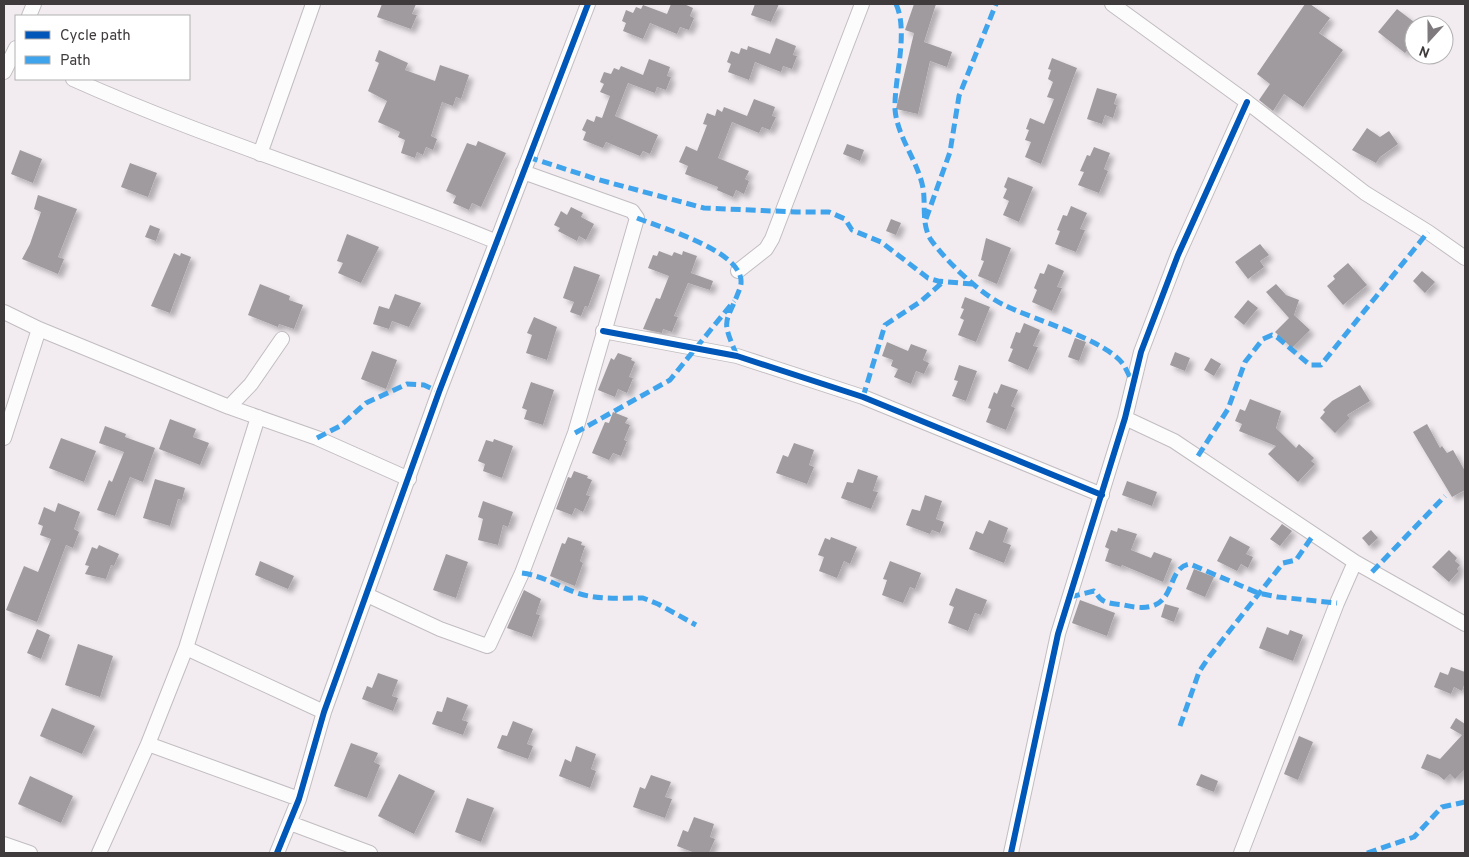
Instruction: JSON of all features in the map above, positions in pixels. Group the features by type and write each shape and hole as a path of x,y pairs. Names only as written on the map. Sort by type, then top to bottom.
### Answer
{"street":[{"path":"260,154 313,4"},
{"path":"277,853 299,799 324,712 438,392 588,4"},
{"path":"738,271 766,249 772,239 862,4"},
{"path":"1112,4 1247,102 1365,194 1428,232 1465,258"},
{"path":"4,72 15,53"},
{"path":"75,80 144,111 426,212 497,242"},
{"path":"1011,853 1058,634 1125,418 1141,352 1178,255 1247,102"},
{"path":"367,595 440,629 487,646 491,643 522,573 575,433 603,331 636,228 637,218 632,211 522,172"},
{"path":"4,312 39,329 229,407 317,438 408,479"},
{"path":"4,438 39,329"},
{"path":"603,331 737,356 854,394 1102,495"},
{"path":"229,407 251,384 282,339"},
{"path":"99,853 148,744 186,648 258,417"},
{"path":"1125,418 1190,451 1355,562 1465,624"},
{"path":"1241,853 1337,603 1355,562"},
{"path":"186,648 324,712"},
{"path":"148,744 299,799"},
{"path":"290,823 370,853"},
{"path":"4,844 30,853"}],"building":[{"path":"382,4 416,4 412,14 417,15 411,29 377,17"},
{"path":"671,4 684,4 693,8 690,16 694,18 689,30 680,27 677,34 650,23 643,39 623,31 626,23 622,21 626,10 633,13 636,7 641,9 643,5 667,14"},
{"path":"755,4 779,4 771,22 751,15"},
{"path":"914,4 936,4 924,42 952,52 947,67 930,61 918,114 896,109 914,33 905,30"},
{"path":"1305,4 1310,4 1330,18 1319,33 1343,50 1303,107 1284,94 1273,111 1259,100 1270,84 1257,74"},
{"path":"1397,9 1405,15 1404,52 1378,32"},
{"path":"776,38 796,46 793,55 797,56 792,69 783,66 781,72 755,62 749,80 728,72 731,64 727,62 731,51 739,54 741,48 747,50 748,46 770,54"},
{"path":"379,50 408,63 405,70 435,81 440,65 469,75 461,99 456,97 453,106 442,102 431,136 437,139 433,150 426,147 423,155 417,152 415,158 401,153 405,140 398,137 400,132 378,122 387,101 368,91 379,63 375,61"},
{"path":"1052,58 1077,68 1041,164 1025,157 1031,142 1025,140 1029,130 1026,129 1030,118 1044,124 1054,99 1047,97 1053,82 1048,79 1051,70 1048,69"},
{"path":"649,59 670,67 667,76 671,77 666,90 657,87 655,93 628,83 615,116 658,135 650,154 643,151 640,156 606,142 603,148 583,140 586,132 582,130 587,119 594,122 596,116 602,118 610,96 600,92 604,84 600,82 604,72 611,74 614,68 619,70 621,66 643,75"},
{"path":"1097,88 1117,94 1114,104 1117,105 1113,118 1105,115 1102,124 1087,119"},
{"path":"754,99 775,107 772,116 776,117 770,130 762,127 759,133 732,122 718,158 749,171 745,179 749,181 744,194 736,190 733,197 717,190 718,187 685,174 688,166 679,162 686,146 697,151 707,125 703,124 707,113 715,116 717,109 722,112 724,107 747,116"},
{"path":"1367,128 1380,137 1389,131 1398,144 1380,157 1376,163 1352,150"},
{"path":"478,141 506,153 481,207 472,203 469,210 453,203 456,196 446,191 467,143 476,146"},
{"path":"847,144 864,150 860,161 843,154"},
{"path":"1094,147 1110,153 1104,169 1108,171 1099,193 1078,185 1084,172 1080,171 1087,155 1090,156"},
{"path":"20,150 42,159 33,183 11,174"},
{"path":"130,163 157,173 148,197 121,187"},
{"path":"1008,177 1033,187 1019,222 1003,215 1009,201 1003,198 1007,189 1004,187"},
{"path":"38,195 77,209 58,257 64,259 58,274 22,259 30,244 41,212 34,209"},
{"path":"1071,206 1087,213 1080,229 1085,230 1076,252 1055,244 1060,231 1057,230 1063,215 1067,216"},
{"path":"571,207 583,213 581,217 594,224 586,240 579,236 577,241 558,231 560,228 554,225 561,211 567,215"},
{"path":"891,219 901,223 896,235 886,231"},
{"path":"150,225 160,229 156,241 145,237"},
{"path":"347,234 379,247 361,283 338,273 343,263 337,261"},
{"path":"986,238 1011,248 997,284 978,276 984,261 981,260"},
{"path":"1260,244 1269,255 1260,261 1264,267 1248,279 1235,262"},
{"path":"659,251 672,256 674,252 682,255 683,251 697,256 691,273 713,281 710,290 688,283 674,316 678,317 672,332 663,329 662,333 643,329 656,298 660,299 669,276 648,268 653,255 657,256"},
{"path":"174,253 180,256 181,253 191,257 170,313 151,306"},
{"path":"1348,263 1367,285 1343,305 1327,286 1335,279 1333,276"},
{"path":"1048,264 1064,271 1057,287 1062,288 1052,311 1032,302 1037,290 1034,288 1040,273 1044,274"},
{"path":"574,266 600,275 588,307 585,306 581,316 570,312 574,302 563,298"},
{"path":"1422,271 1435,282 1425,293 1413,281"},
{"path":"260,284 290,296 289,300 303,305 294,329 279,324 278,327 248,315"},
{"path":"1276,284 1286,295 1299,300 1294,315 1310,330 1292,348 1275,332 1289,318 1266,292"},
{"path":"395,294 421,303 409,327 392,321 389,329 373,324 379,306 389,309"},
{"path":"965,297 990,307 976,342 958,335 964,320 960,318 964,309 961,308"},
{"path":"1248,300 1258,308 1244,325 1234,317"},
{"path":"534,317 557,327 547,360 526,353 532,335 527,333"},
{"path":"1024,323 1040,330 1033,346 1038,347 1028,370 1008,361 1013,349 1010,348 1016,332 1020,333"},
{"path":"1075,338 1086,342 1079,361 1068,357"},
{"path":"887,342 908,351 911,344 927,350 923,360 929,363 924,374 916,371 911,384 894,377 898,369 891,366 893,360 882,356"},
{"path":"372,351 397,360 386,389 361,379"},
{"path":"1175,352 1190,358 1185,371 1170,365"},
{"path":"618,353 632,358 631,360 635,362 629,377 633,378 627,393 618,389 615,397 598,390 611,358 614,360"},
{"path":"1211,358 1221,364 1214,376 1204,370"},
{"path":"959,365 977,371 966,401 952,396 958,381 954,380"},
{"path":"531,382 554,390 543,425 524,419 527,410 522,408"},
{"path":"1001,384 1018,390 1011,406 1015,408 1006,430 986,422 991,409 988,408 994,392 997,394"},
{"path":"1360,385 1370,401 1347,415 1350,418 1335,433 1320,418 1325,412 1323,410 1332,401"},
{"path":"1250,399 1281,411 1276,428 1296,448 1299,444 1314,458 1311,461 1315,464 1298,482 1268,454 1276,446 1239,431 1242,424 1235,421 1240,409 1245,411"},
{"path":"613,412 628,418 625,423 630,425 624,440 627,441 621,456 613,453 609,460 592,453 605,422 609,423"},
{"path":"170,419 196,429 193,437 209,443 200,465 159,449"},
{"path":"1427,424 1440,448 1442,446 1447,453 1453,450 1465,471 1465,490 1452,497 1413,432"},
{"path":"105,426 126,434 125,437 155,448 143,482 130,477 115,516 97,510 109,480 112,482 124,452 99,443"},
{"path":"61,438 96,451 84,482 49,468"},
{"path":"494,439 513,446 502,478 483,471 485,464 478,461 486,440 493,442"},
{"path":"794,443 814,450 809,465 814,467 807,484 776,473 783,455 788,457"},
{"path":"858,469 878,476 873,491 878,492 871,509 841,498 847,482 853,483"},
{"path":"574,471 588,476 587,478 592,480 586,495 590,496 583,512 575,508 572,515 556,509 568,477 571,478"},
{"path":"155,479 185,488 182,500 178,499 170,526 143,518"},
{"path":"1127,481 1157,492 1152,506 1122,495"},
{"path":"925,495 942,501 936,519 944,522 940,533 932,530 930,534 906,525 912,509 920,511"},
{"path":"483,501 513,512 508,527 503,525 498,545 478,540 483,519 478,517"},
{"path":"58,503 80,512 74,529 79,532 73,548 66,545 37,622 6,610 24,566 38,572 51,539 40,535 43,526 38,524 44,507 55,512"},
{"path":"989,520 1008,528 1003,542 1011,545 1004,563 969,549 976,531 983,534"},
{"path":"1282,524 1292,531 1280,546 1270,539"},
{"path":"1118,528 1137,534 1131,550 1151,558 1154,552 1172,559 1163,582 1122,565 1121,567 1105,561 1109,549 1105,547 1111,530 1117,532"},
{"path":"1371,530 1378,538 1369,546 1362,538"},
{"path":"1230,536 1250,547 1246,554 1253,557 1248,568 1241,564 1237,571 1217,561"},
{"path":"568,537 582,542 581,545 585,546 580,561 583,563 575,586 550,576 562,543 565,544"},
{"path":"831,537 857,547 850,564 844,561 837,578 819,571 824,557 818,555 825,538 830,540"},
{"path":"99,545 119,554 114,566 111,565 106,579 85,574 89,566 85,565 92,547 97,549"},
{"path":"1449,550 1457,558 1455,561 1460,565 1457,569 1459,571 1449,582 1432,567"},
{"path":"446,554 468,562 456,598 433,590"},
{"path":"260,561 294,576 288,589 255,575"},
{"path":"890,561 921,573 915,589 910,587 903,603 882,595 887,580 883,579"},
{"path":"1194,569 1214,577 1205,597 1186,589"},
{"path":"956,588 987,600 981,615 975,613 968,631 948,623 954,607 949,605"},
{"path":"524,590 541,599 536,614 540,615 532,637 507,628"},
{"path":"1080,600 1115,613 1107,636 1072,623"},
{"path":"1165,604 1179,608 1174,622 1161,617"},
{"path":"1267,627 1288,635 1290,630 1303,635 1293,661 1259,648"},
{"path":"37,629 50,635 41,659 27,653"},
{"path":"78,644 113,656 100,697 65,685"},
{"path":"1451,667 1465,672 1465,682 1462,691 1454,687 1451,694 1434,687 1440,672 1448,675"},
{"path":"378,673 398,680 392,696 398,698 393,711 362,699 367,686 372,688"},
{"path":"447,697 468,705 462,720 468,722 463,735 432,724 437,711 442,712"},
{"path":"52,708 95,726 82,754 40,736"},
{"path":"1456,718 1465,724 1465,769 1455,779 1450,774 1444,780 1438,775 1421,768 1427,754 1440,759 1462,735 1450,728"},
{"path":"513,721 533,729 527,744 533,746 528,759 497,748 502,735 507,736"},
{"path":"1299,736 1313,742 1298,780 1284,774"},
{"path":"351,743 378,753 374,762 380,765 367,798 334,786"},
{"path":"576,746 596,754 591,769 596,771 590,788 559,776 565,759 571,762"},
{"path":"399,774 435,791 414,834 378,816"},
{"path":"1201,774 1218,781 1214,792 1196,785"},
{"path":"651,775 671,782 665,797 672,799 665,818 633,807 640,787 645,789"},
{"path":"30,776 73,796 61,823 18,804"},
{"path":"467,798 494,808 481,842 455,832"},
{"path":"694,817 714,824 710,837 715,839 709,853 695,853 677,846 683,830 688,832"}],"marked path":[{"path":"896,4 900,15 901,42 895,109 903,139 917,168 923,188 926,228 931,240 964,276 994,300 1085,338 1114,355 1123,364 1133,384"},
{"path":"926,219 950,152 959,96 996,4"},
{"path":"528,157 596,179 704,208 829,212 845,219 852,230 881,242 928,278 938,281 972,284"},
{"path":"637,218 683,235 719,253 732,264 740,275 740,288 727,321 728,334 737,356"},
{"path":"1198,456 1228,409 1245,362 1263,339 1272,335 1277,337 1310,365 1321,365 1428,232"},
{"path":"863,397 885,325 920,302 943,282"},
{"path":"575,433 670,380 734,301"},
{"path":"317,438 340,426 366,403 407,384 424,385 439,392"},
{"path":"1372,572 1445,496"},
{"path":"1180,726 1199,672 1209,657 1283,563 1296,560 1314,534"},
{"path":"1070,597 1094,591 1103,601 1109,603 1142,607 1155,605 1163,599 1176,574 1182,567 1190,564 1258,593 1337,603"},
{"path":"522,573 537,576 570,590 593,597 643,598 696,625"},
{"path":"1367,853 1414,837 1442,807 1465,802"}],"cycle path":[{"path":"277,853 299,799 324,712 439,392 588,4"},
{"path":"1011,853 1058,634 1125,418 1141,352 1178,255 1247,102"},
{"path":"603,331 737,356 863,397 1102,495"}]}
